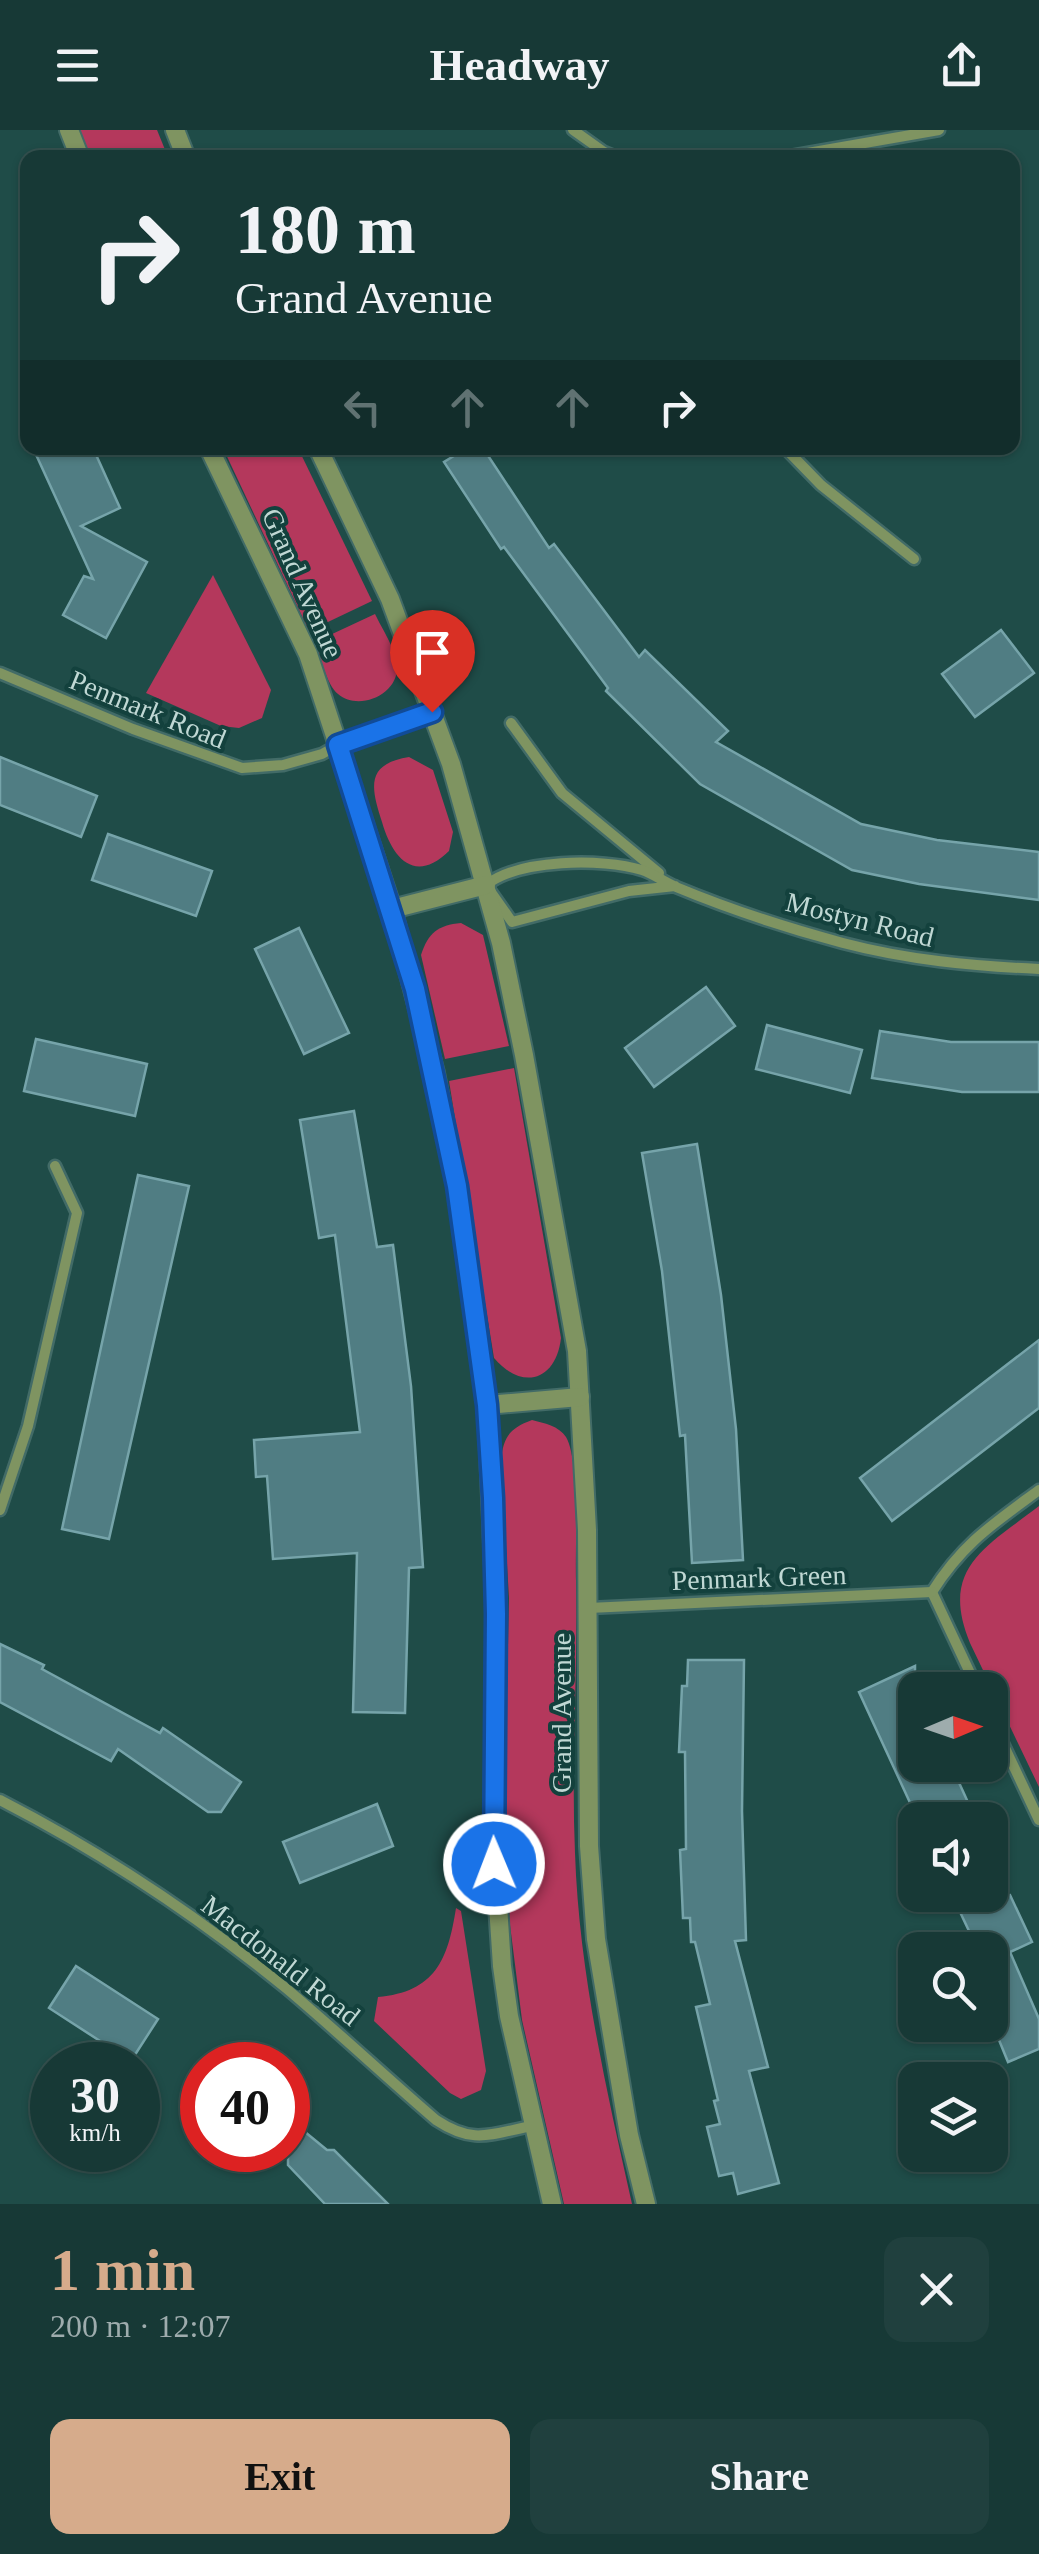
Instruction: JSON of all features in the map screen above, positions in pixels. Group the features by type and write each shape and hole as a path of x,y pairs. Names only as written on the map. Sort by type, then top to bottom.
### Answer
{"street":[{"path":"573,130 601,150"},
{"path":"824,150 938,130"},
{"name":"Grand Avenue","path":"212,455 308,654 392,909 428,1037 457,1186 487,1405 496,1614 496,1896 508,2016 552,2204"},
{"name":"Grand Avenue","path":"321,455 390,600 432,712 486,884 553,1209 577,1351 580,1397 589,1608 588,1846 596,1938 629,2135 646,2204"},
{"path":"792,455 820,485 914,559"},
{"name":"Penmark Road","path":"0,673 133,729 242,768 283,766 338,745"},
{"path":"338,745 432,712"},
{"name":"Mostyn Road","path":"511,723 562,793 675,886"},
{"name":"Mostyn Road","path":"675,886 629,891 512,922 486,884 499,874 575,863 610,864 643,871 780,924 907,958 1039,969"},
{"path":"392,909 486,884"},
{"path":"0,1510 28,1426 77,1213 55,1166"},
{"path":"487,1405 580,1397"},
{"path":"970,1672 932,1592 971,1540 1039,1490"},
{"name":"Penmark Green","path":"589,1608 932,1592"},
{"path":"1008,1754 1039,1820"},
{"name":"Macdonald Road","path":"0,1800 89,1850 219,1938 299,2000 436,2120 458,2134 480,2136 532,2126"}],"shaded area":[{"path":"79,130 157,130 165,150 88,150"},
{"path":"226,455 301,455 372,601 309,631"},
{"path":"213,575 271,690 262,718 239,728 221,726 146,693"},
{"path":"375,614 394,653 396,676 392,685 376,697 347,699 330,684 315,642"},
{"path":"409,757 433,770 453,832 449,851 425,866 415,866 398,856 386,835 375,798 378,772 395,760"},
{"path":"461,923 483,935 509,1046 445,1059 421,955 435,931"},
{"path":"514,1068 561,1338 558,1353 545,1372 526,1378 494,1358 449,1081"},
{"path":"532,1420 563,1433 573,1465 574,1819 578,1897 595,2030 632,2204 564,2204 522,2020 504,1833 509,1598 501,1461 509,1434"},
{"path":"1039,1506 1039,1787 1008,1722 1008,1672 984,1672 962,1617 960,1596 964,1578 973,1562"},
{"path":"456,1908 461,1911 486,2071 481,2090 461,2099 374,2021 378,1997 413,1988 435,1970 443,1958"}],"building":[{"path":"36,455 96,455 120,508 81,526 147,562 106,638 63,615 84,576 93,579"},
{"path":"456,455 488,455 549,548 554,544 639,657 645,650 728,731 716,742 861,824 937,840 1039,852 1039,900 919,884 852,870 700,784 606,691 608,688 504,547 501,549 444,462"},
{"path":"1001,630 1034,673 975,717 942,674"},
{"path":"0,757 97,796 81,837 0,805"},
{"path":"108,834 212,871 196,916 92,880"},
{"path":"299,928 349,1033 304,1054 255,949"},
{"path":"706,987 735,1026 654,1087 625,1048"},
{"path":"767,1025 862,1050 850,1093 756,1069"},
{"path":"880,1031 951,1042 1039,1042 1039,1092 962,1092 872,1078"},
{"path":"36,1039 147,1064 135,1116 24,1091"},
{"path":"354,1111 377,1247 393,1245 411,1386 423,1567 409,1568 405,1713 353,1712 357,1553 273,1559 267,1476 256,1477 254,1440 360,1432 335,1235 319,1238 300,1120"},
{"path":"697,1144 721,1295 736,1429 743,1560 692,1563 685,1435 680,1436 662,1271 642,1153"},
{"path":"138,1175 189,1186 109,1539 62,1529"},
{"path":"1039,1340 1039,1408 892,1521 860,1478"},
{"path":"0,1644 44,1665 42,1669 160,1733 163,1728 241,1782 221,1812 208,1812 118,1749 111,1761 0,1702"},
{"path":"688,1660 744,1660 742,1811 746,1940 735,1941 768,2067 749,2071 779,2183 738,2194 733,2173 719,2176 707,2127 720,2124 714,2101 718,2100 696,2007 710,2004 695,1942 691,1942 690,1918 683,1918 680,1850 686,1849 685,1752 679,1752 682,1686 687,1686"},
{"path":"898,1674 898,1777 859,1692"},
{"path":"900,1782 959,1782 968,1802 910,1802"},
{"path":"377,1804 393,1846 300,1883 283,1842"},
{"path":"1010,1895 1032,1942 1010,1952 1039,2019 1039,2049 1008,2062 1000,2042 1008,2042 1008,1932 969,1932 960,1912 1008,1912"},
{"path":"76,1966 158,2019 143,2042 102,2042 49,2008"},
{"path":"310,2136 327,2150 334,2150 388,2204 325,2204 295,2172 310,2172"}],"route":[{"path":"432,712 338,745 415,989 457,1186 487,1405 493,1498 494,1864"}]}
